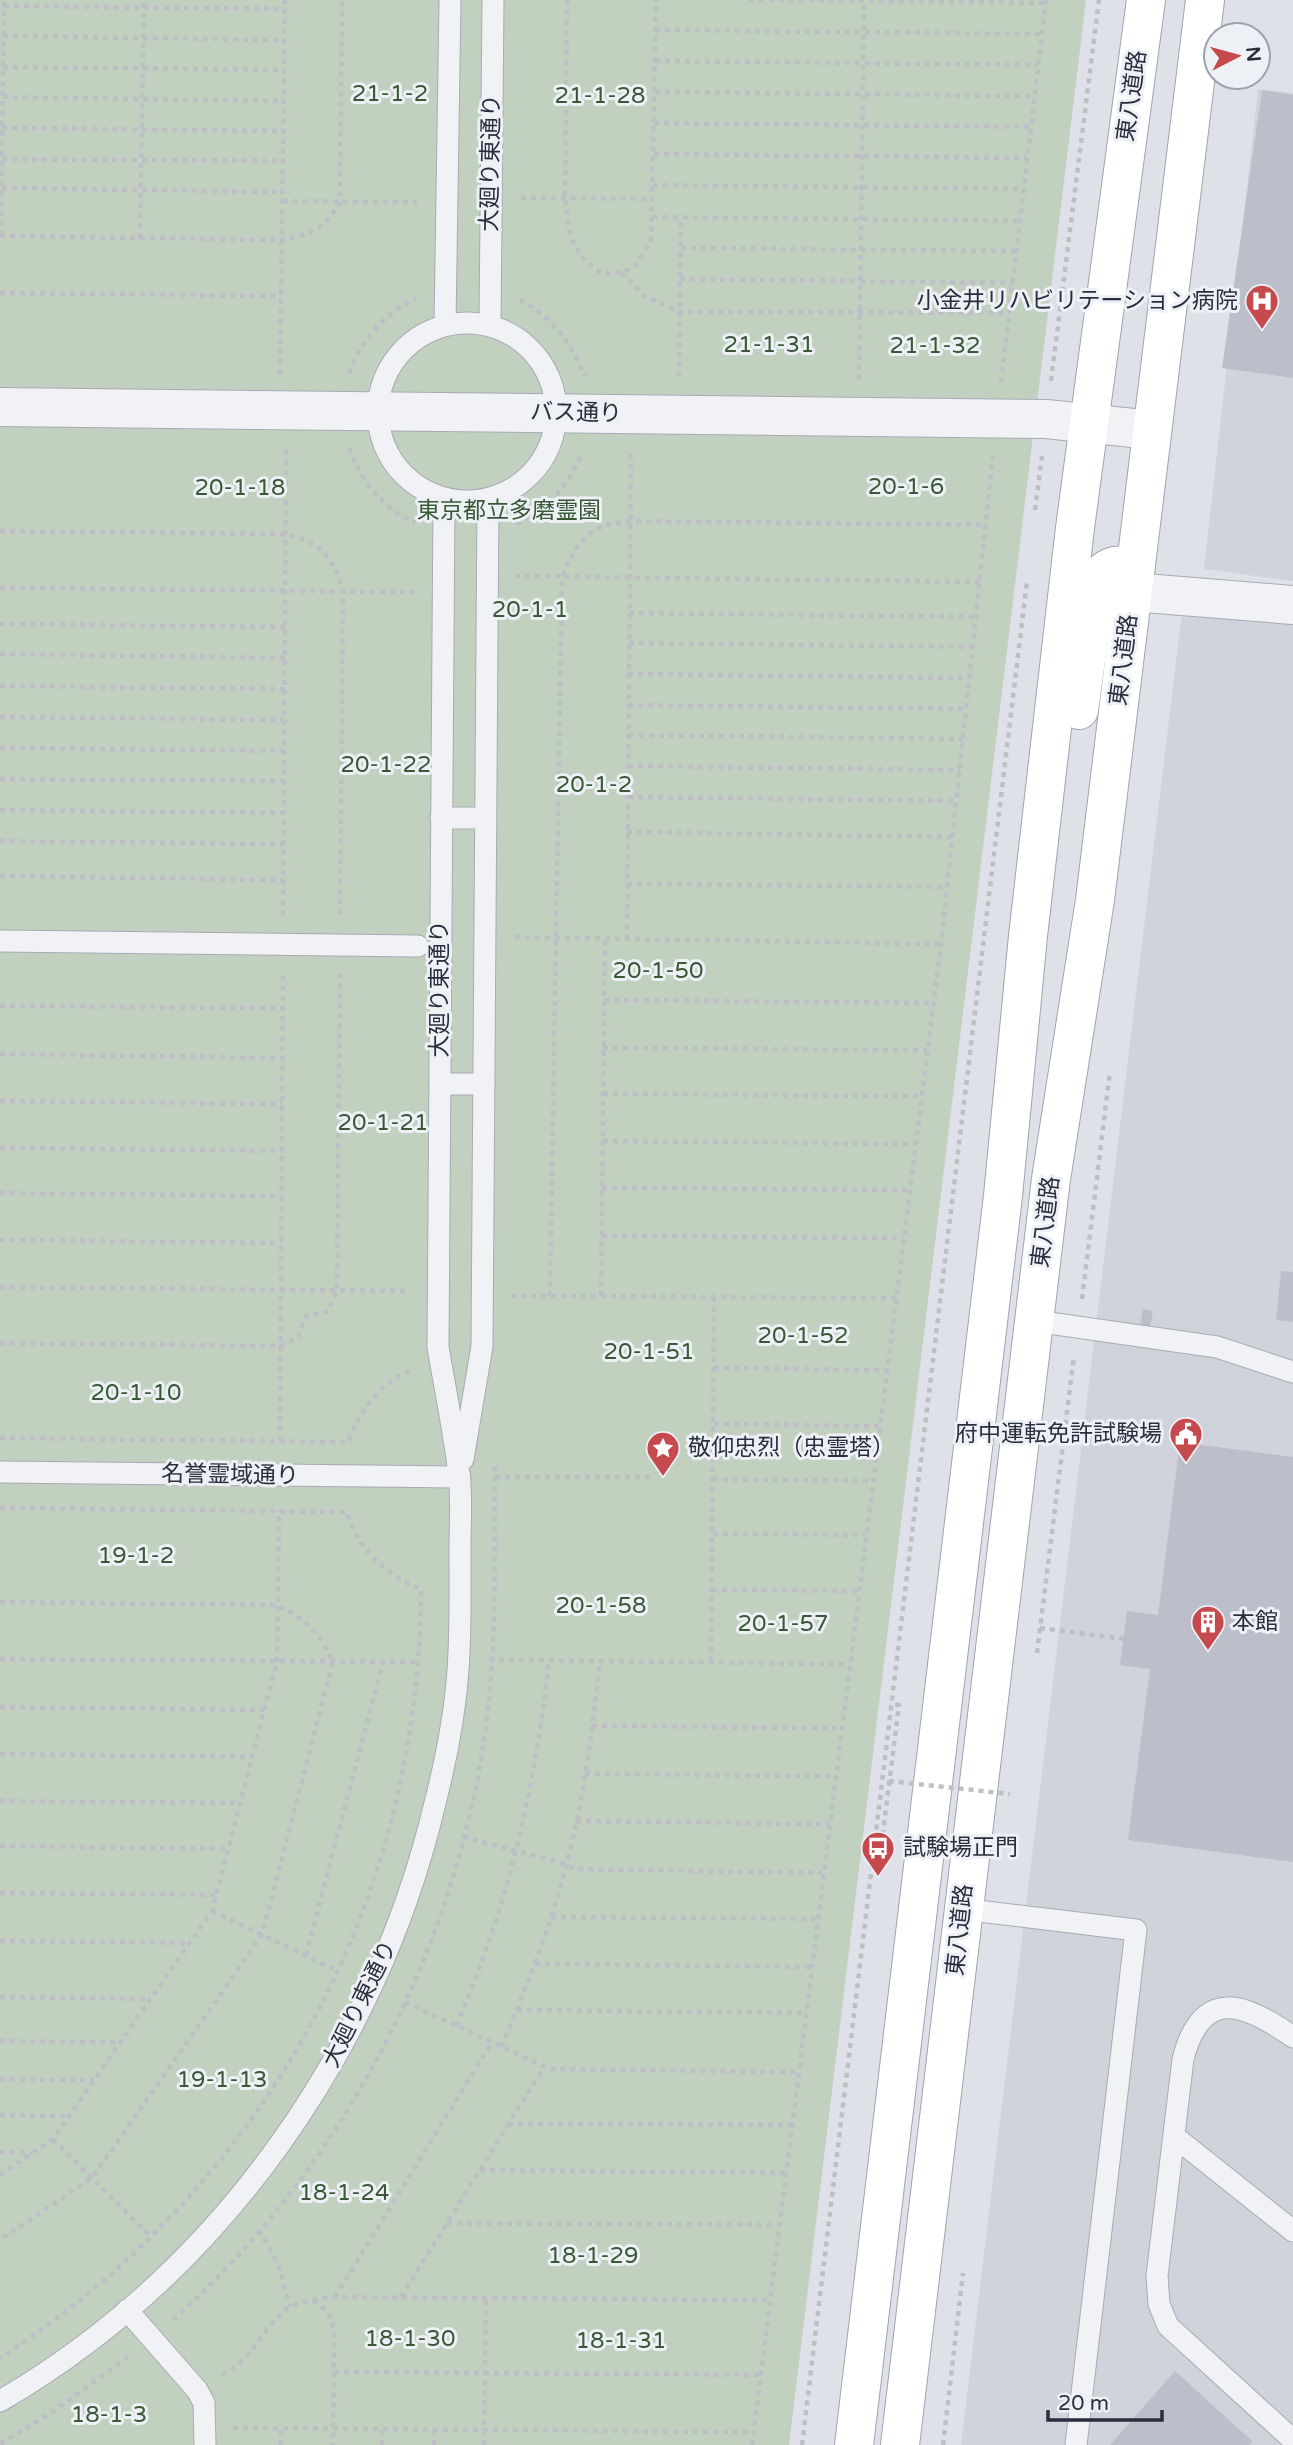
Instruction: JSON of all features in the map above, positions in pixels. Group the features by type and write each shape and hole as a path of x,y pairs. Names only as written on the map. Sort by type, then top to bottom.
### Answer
{"main road":[{"name":"東八道路","path":"854,2445 1003,1196 1036,864 1088,423 1146,0"},
{"name":"東八道路","path":"900,2445 1051,1179 1096,900 1205,0"},
{"path":"1036,864 1082,696 1097,582 1102,572 1117,564 1134,579"}],"street":[{"name":"バス通り","path":"0,407 997,418 1152,430"},
{"path":"1134,579 1293,605"}],"lane":[{"name":"大廻り東通り","path":"445,325 450,0"},
{"name":"大廻り東通り","path":"490,326 493,0"},
{"path":"468,322 490,326 517,338 538,358 552,384 556,413 551,443 537,469 515,488 488,500 466,502 444,499 417,487 396,467 382,441 377,411 383,383 396,357 418,337 445,325 468,322"},
{"name":"大廻り東通り","path":"444,499 438,1347 460,1477"},
{"name":"大廻り東通り","path":"0,2401 70,2355 127,2310 208,2233 291,2129 331,2066 373,1986 402,1916 426,1841 445,1762 459,1659 460,1477 482,1346 488,500"},
{"path":"441,818 485,818"},
{"path":"0,941 418,946"},
{"path":"440,1084 484,1084"},
{"path":"1035,1321 1217,1347 1293,1372"},
{"name":"名誉霊域通り","path":"0,1472 460,1477"},
{"path":"962,1909 1136,1930 1076,2445"},
{"path":"1293,2037 1255,2012 1234,2006 1215,2011 1199,2022 1189,2038 1183,2059 1157,2276 1159,2304 1168,2326 1293,2440"},
{"path":"1175,2137 1293,2231"},
{"path":"127,2310 192,2385 204,2403 205,2445"}],"path":[{"path":"141,238 144,0"},
{"path":"280,374 285,0"},
{"path":"285,9 4,3 1,236 282,240 313,233 329,220 340,202 342,0"},
{"path":"567,0 565,199 570,235 581,257 601,273 621,273 636,265 651,239 656,0"},
{"path":"749,0 1045,2 1001,382"},
{"path":"1039,383 1051,383 1098,0"},
{"path":"859,380 864,1"},
{"path":"655,30 1042,34"},
{"path":"4,36 285,40"},
{"path":"655,61 1038,65"},
{"path":"4,66 284,70"},
{"path":"655,92 1034,96"},
{"path":"3,97 284,101"},
{"path":"654,123 1031,127"},
{"path":"2,128 284,131"},
{"path":"654,154 1027,158"},
{"path":"2,159 283,162"},
{"path":"653,185 1023,190"},
{"path":"2,188 283,192"},
{"path":"514,198 653,199"},
{"path":"283,201 425,202"},
{"path":"653,216 1020,221"},
{"path":"679,378 681,217"},
{"path":"681,248 1016,251"},
{"path":"621,273 645,296 680,312 1009,313"},
{"path":"680,279 1013,283"},
{"path":"0,293 281,296"},
{"path":"343,375 348,375 360,348 383,319 423,296"},
{"path":"514,298 537,310 565,337 585,377 599,377"},
{"path":"267,374 293,374"},
{"path":"666,378 693,378"},
{"path":"846,380 872,380"},
{"path":"988,382 1014,382"},
{"path":"273,445 298,445"},
{"path":"286,445 286,534"},
{"path":"342,446 348,446 356,467 377,497 418,525"},
{"path":"511,526 535,515 556,496 567,482 584,449"},
{"path":"619,449 645,449"},
{"path":"627,939 631,449"},
{"path":"979,453 1005,453"},
{"path":"752,2445 804,2013 941,944 993,453"},
{"path":"1030,454 1042,454 1035,511"},
{"path":"550,1296 562,576 572,553 587,533 606,524 630,521 986,525"},
{"path":"0,531 286,534 306,538 325,552 338,570 343,592"},
{"path":"487,576 979,582"},
{"path":"802,2445 871,1855 1027,580"},
{"path":"0,589 425,592"},
{"path":"629,612 976,617"},
{"path":"0,624 285,627"},
{"path":"629,643 973,648"},
{"path":"0,654 285,657"},
{"path":"628,674 969,678"},
{"path":"0,686 285,689"},
{"path":"628,705 966,709"},
{"path":"0,717 284,720"},
{"path":"629,736 963,739"},
{"path":"0,748 284,751"},
{"path":"628,766 960,770"},
{"path":"0,779 285,781"},
{"path":"628,797 956,801"},
{"path":"0,810 284,813"},
{"path":"627,832 952,836"},
{"path":"0,841 284,844"},
{"path":"0,877 284,880"},
{"path":"627,884 947,887"},
{"path":"508,937 941,944"},
{"path":"601,1296 605,939"},
{"path":"604,1000 933,1003"},
{"path":"0,1006 282,1008"},
{"path":"603,1048 927,1050"},
{"path":"0,1054 282,1058"},
{"path":"603,1094 922,1096"},
{"path":"0,1101 282,1104"},
{"path":"603,1141 915,1144"},
{"path":"0,1148 282,1151"},
{"path":"603,1188 909,1190"},
{"path":"0,1193 281,1196"},
{"path":"602,1236 903,1238"},
{"path":"0,1240 281,1242"},
{"path":"0,1287 418,1292"},
{"path":"0,1343 281,1346 298,1337 306,1317 328,1311 337,1291"},
{"path":"505,1296 895,1298"},
{"path":"712,1662 714,1297"},
{"path":"279,1441 281,1346"},
{"path":"0,1438 348,1442 364,1408 376,1394 389,1382 422,1365"},
{"path":"714,1368 886,1370"},
{"path":"713,1424 879,1426"},
{"path":"170,2323 204,2291 258,2230 324,2145 355,2097 405,2002 446,1899 485,1738 492,1660 495,1449"},
{"path":"0,2175 53,2139 212,1911 277,1661 279,1475"},
{"path":"495,1477 653,1477"},
{"path":"713,1479 872,1480"},
{"path":"0,1508 347,1511 367,1552 396,1578 421,1589 419,1662 408,1745 389,1833 338,1971 297,2051 268,2097 207,2178 152,2238 76,2305 0,2358"},
{"path":"713,1534 865,1535"},
{"path":"712,1590 858,1591"},
{"path":"0,1602 277,1605 305,1619 322,1639 333,1661 262,1935 92,2178 0,2240"},
{"path":"1040,1628 1124,1639"},
{"path":"0,1659 419,1662"},
{"path":"459,1659 849,1664"},
{"path":"456,2026 485,1956 517,1851 537,1760 550,1660"},
{"path":"501,2047 536,1964 567,1866 585,1774 600,1661"},
{"path":"306,1955 383,1662"},
{"path":"871,1855 880,1856 899,1705 890,1704"},
{"path":"0,1707 264,1710"},
{"path":"592,1726 841,1728"},
{"path":"0,1754 252,1757"},
{"path":"585,1774 835,1776"},
{"path":"889,1781 1010,1794"},
{"path":"0,1801 240,1803"},
{"path":"576,1821 829,1824"},
{"path":"463,1837 574,1869 822,1872"},
{"path":"0,1846 228,1849"},
{"path":"0,1893 216,1895"},
{"path":"212,1911 338,1971"},
{"path":"551,1917 816,1919"},
{"path":"0,1941 189,1943"},
{"path":"536,1964 810,1967"},
{"path":"0,1997 150,1999"},
{"path":"405,2002 544,2067 797,2071"},
{"path":"517,2010 804,2013"},
{"path":"0,2041 120,2042"},
{"path":"335,2297 492,2042"},
{"path":"401,2297 544,2067"},
{"path":"0,2078 95,2080"},
{"path":"0,2115 69,2116"},
{"path":"508,2124 790,2125"},
{"path":"53,2139 152,2238"},
{"path":"0,2152 33,2153"},
{"path":"480,2170 784,2172"},
{"path":"447,2223 778,2225"},
{"path":"258,2230 278,2264 290,2306"},
{"path":"192,2385 228,2372 258,2346 276,2319 290,2306 312,2300 335,2297 486,2297 768,2300"},
{"path":"484,2445 486,2297"},
{"path":"312,2300 328,2312 334,2329 333,2445"},
{"path":"0,2444 60,2407 131,2354"},
{"path":"334,2372 759,2375"},
{"path":"231,2428 753,2432"},
{"path":"281,2428 281,2445"},
{"path":"382,2429 382,2445"},
{"path":"434,2430 434,2445"}],"shaded area":[{"name":"小金井リハビリテーション病院","path":"1258,91 1293,93 1293,581 1204,569"},
{"name":"府中運転免許試験場","path":"1182,612 1293,620 1293,2445 961,2445"}],"green space":[{"name":"東京都立多磨霊園","path":"0,0 1086,0 789,2445 0,2445"}],"building":[{"path":"1262,91 1293,95 1293,378 1222,368"},
{"path":"1281,1271 1293,1272 1293,1322 1276,1320"},
{"path":"1143,1309 1153,1311 1150,1327 1140,1326"},
{"name":"本館","path":"1180,1442 1293,1457 1293,1862 1128,1840 1150,1669 1120,1665 1127,1611 1158,1615"},
{"path":"1175,2371 1252,2441 1249,2445 1110,2445"}],"place":[{"name":"小金井リハビリテーション病院","path":"1262,331"},
{"name":"府中運転免許試験場","path":"1186,1464"},
{"name":"敬仰忠烈（忠霊塔）","path":"663,1478"},
{"name":"本館","path":"1208,1652"},
{"name":"試験場正門","path":"878,1878"}],"park label":[{"name":"21-1-2","path":"390,94"},
{"name":"21-1-28","path":"600,96"},
{"name":"21-1-31","path":"769,345"},
{"name":"21-1-32","path":"935,346"},
{"name":"20-1-6","path":"906,487"},
{"name":"20-1-18","path":"240,488"},
{"name":"20-1-1","path":"530,610"},
{"name":"20-1-22","path":"386,765"},
{"name":"20-1-2","path":"594,785"},
{"name":"20-1-50","path":"658,971"},
{"name":"20-1-21","path":"383,1123"},
{"name":"20-1-52","path":"803,1336"},
{"name":"20-1-51","path":"649,1352"},
{"name":"20-1-10","path":"136,1393"},
{"name":"19-1-2","path":"136,1556"},
{"name":"20-1-58","path":"601,1606"},
{"name":"20-1-57","path":"783,1624"},
{"name":"19-1-13","path":"222,2080"},
{"name":"18-1-24","path":"344,2193"},
{"name":"18-1-29","path":"593,2256"},
{"name":"18-1-30","path":"410,2339"},
{"name":"18-1-31","path":"621,2341"},
{"name":"18-1-3","path":"109,2415"}]}
